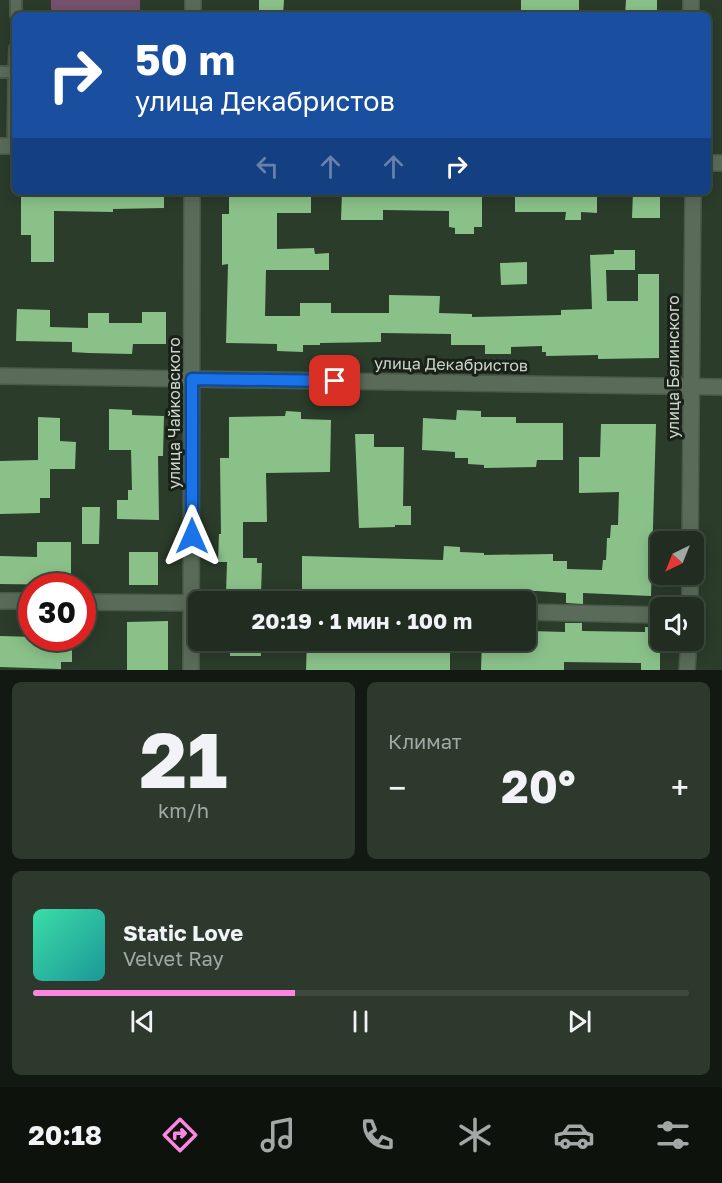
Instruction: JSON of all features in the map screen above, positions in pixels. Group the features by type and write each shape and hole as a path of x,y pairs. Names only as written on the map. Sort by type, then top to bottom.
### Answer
{"street":[{"name":"улица Чайковского","path":"192,195 195,591"},
{"name":"улица Белинского","path":"690,531 693,195"},
{"name":"улица Декабристов","path":"0,376 722,387"},
{"path":"0,601 18,601"},
{"path":"96,602 188,603"},
{"path":"536,612 650,615"},
{"name":"улица Чайковского","path":"191,670 192,651"},
{"path":"687,670 688,651"}],"lane":[{"path":"9,146 12,109"}],"shaded area":[{"path":"51,0 140,0 140,12 51,12"}],"building":[{"path":"259,0 284,0 283,12 259,12"},
{"path":"521,0 579,0 579,12 521,12"},
{"path":"626,0 657,0 657,12 625,12"},
{"path":"21,195 164,195 164,208 113,209 113,212 54,211 54,262 31,262 31,235 21,235"},
{"path":"229,195 311,195 311,213 277,213 277,249 314,248 315,254 329,253 329,270 266,270 265,316 300,316 300,303 331,303 331,313 389,313 389,295 440,296 439,313 472,314 472,317 561,315 561,310 592,309 590,255 614,254 614,250 635,250 635,270 606,270 607,301 638,301 638,274 659,274 659,358 598,359 598,355 546,356 546,352 542,352 542,346 511,347 511,354 485,354 485,345 451,345 451,334 381,333 381,342 303,345 303,352 277,351 277,344 226,343 228,264 222,265 222,214 229,214"},
{"path":"342,195 482,195 482,227 474,227 474,234 455,234 455,228 449,227 449,211 383,210 383,220 341,220"},
{"path":"515,195 597,195 597,213 581,212 581,220 565,220 566,212 515,212"},
{"path":"633,195 660,195 660,218 632,218"},
{"path":"527,262 527,284 501,285 500,263"},
{"path":"17,309 50,310 50,327 88,328 88,313 109,313 109,323 142,323 142,312 166,312 166,344 133,344 132,354 72,352 72,342 16,341"},
{"path":"109,409 132,410 132,415 164,416 163,456 158,456 159,520 117,519 117,500 128,500 128,490 132,490 131,450 109,450"},
{"path":"457,410 481,411 481,417 516,417 516,423 563,423 563,460 537,460 536,467 484,468 484,465 468,464 468,458 455,458 455,452 422,450 423,418 456,420"},
{"path":"286,411 301,412 301,419 331,420 330,472 266,473 267,522 243,522 243,558 257,558 257,563 262,563 261,591 226,591 227,562 218,562 219,534 221,534 220,458 229,458 229,417 285,416"},
{"path":"38,417 60,418 60,441 76,442 75,469 50,469 50,498 40,498 40,513 0,514 0,461 38,460"},
{"path":"601,424 656,424 653,531 650,531 651,596 583,593 583,604 566,603 566,593 537,591 302,591 302,556 443,560 444,546 460,547 460,552 484,553 484,555 553,554 553,561 567,561 567,569 602,570 603,560 606,560 607,538 610,538 611,525 618,525 619,492 579,493 579,457 600,457"},
{"path":"355,434 374,434 374,447 404,447 403,506 411,506 411,525 359,528"},
{"path":"82,507 100,507 99,544 82,544"},
{"path":"37,542 71,542 71,573 18,573 18,584 0,584 0,556 37,557"},
{"path":"129,552 158,552 158,585 129,585"},
{"path":"168,621 168,670 127,670 127,622"},
{"path":"565,623 582,623 582,631 645,632 645,627 650,627 650,651 660,651 660,670 641,670 641,663 564,662 564,670 481,670 482,651 536,651 536,631 565,632"},
{"path":"0,636 18,636 18,651 72,651 72,662 61,662 61,669 0,667"},
{"path":"230,651 261,651 261,656 230,656"},
{"path":"307,651 450,651 450,670 306,670"}],"route":[{"path":"192,536 192,379 335,381"}]}
